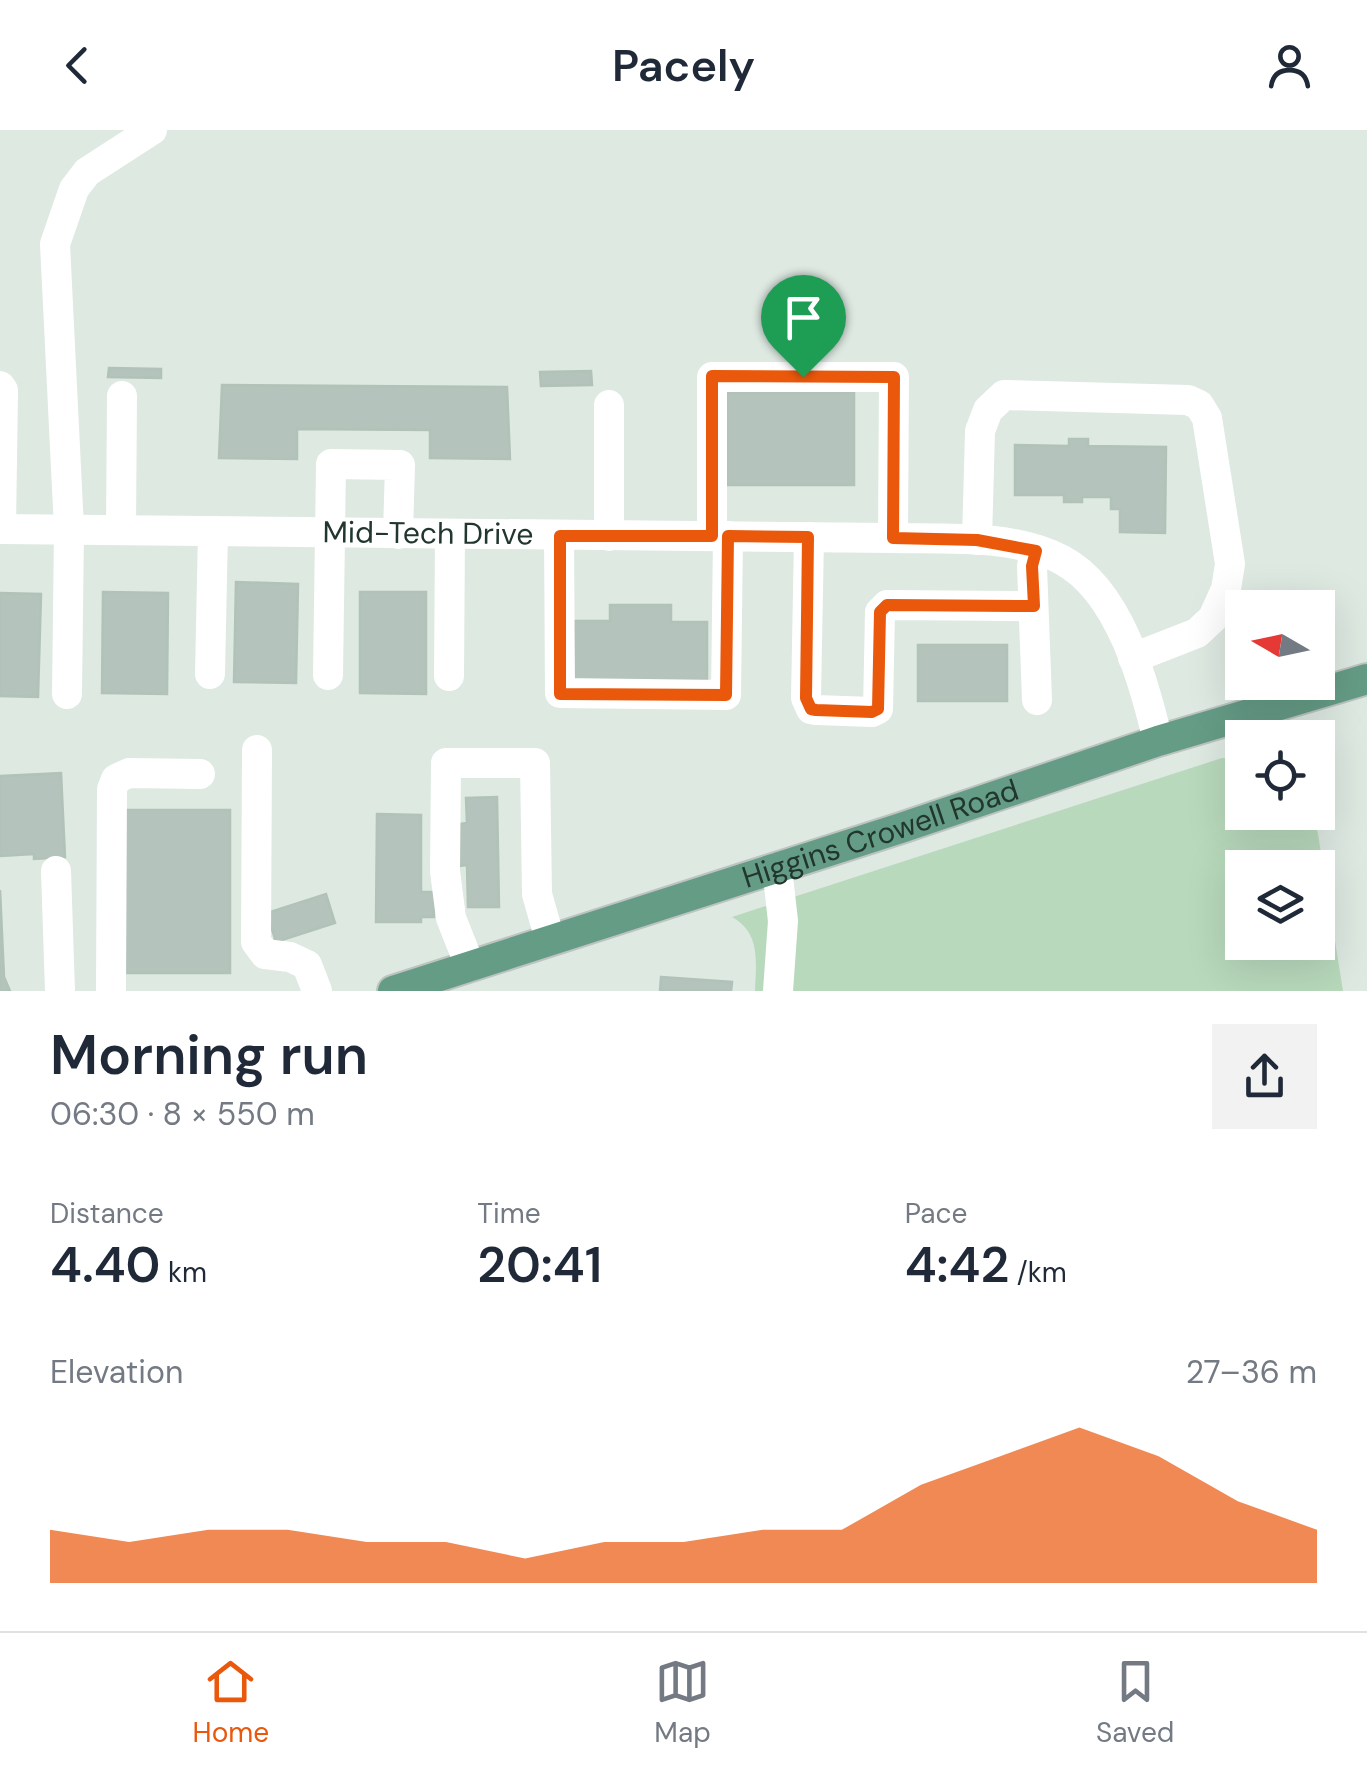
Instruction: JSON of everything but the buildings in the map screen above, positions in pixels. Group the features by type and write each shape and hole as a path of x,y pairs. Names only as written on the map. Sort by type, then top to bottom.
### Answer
{"main road":[{"name":"Higgins Crowell Road","path":"393,991 1158,741 1367,679"}],"street":[{"path":"67,694 69,529 56,244 74,188 87,172 152,130"},
{"path":"560,536 560,694 726,695 712,376 894,377 893,538"},
{"path":"0,386 4,390 1,529"},
{"path":"977,540 980,431 988,410 1004,395 1188,400 1199,405 1207,418 1230,564 1226,589 1213,618 1197,634 1133,658"},
{"path":"121,530 122,396"},
{"path":"608,405 609,536"},
{"path":"328,675 331,464 400,465 398,534"},
{"name":"Mid-Tech Drive","path":"1,529 977,540 1061,559 1093,586 1113,615 1133,658 1158,741"},
{"path":"210,674 212,531"},
{"path":"449,676 450,534"},
{"path":"808,537 806,698 811,709 878,709 880,612 887,605 1034,606"},
{"path":"1036,551 1032,566 1037,700"},
{"path":"257,750 256,942 265,954 290,957 307,965 317,991"},
{"path":"470,966 451,918 445,871 446,763 535,763 536,894 550,940"},
{"path":"111,991 112,789 116,779 128,773 200,774"},
{"path":"776,868 783,921 778,991"},
{"path":"56,871 60,991"}],"green space":[{"path":"1225,758 1225,830 1317,830 1321,850 1225,850 1225,960 1335,960 1335,941 1343,991 755,991 756,959 752,940 732,917"}],"route":[{"path":"712,376 803,377 894,377 893,538 977,540 1036,551 1032,566 1034,606 887,605 880,612 878,709 811,709 806,698 808,537 728,536 726,695 560,694 560,536 712,536 712,376"}]}
